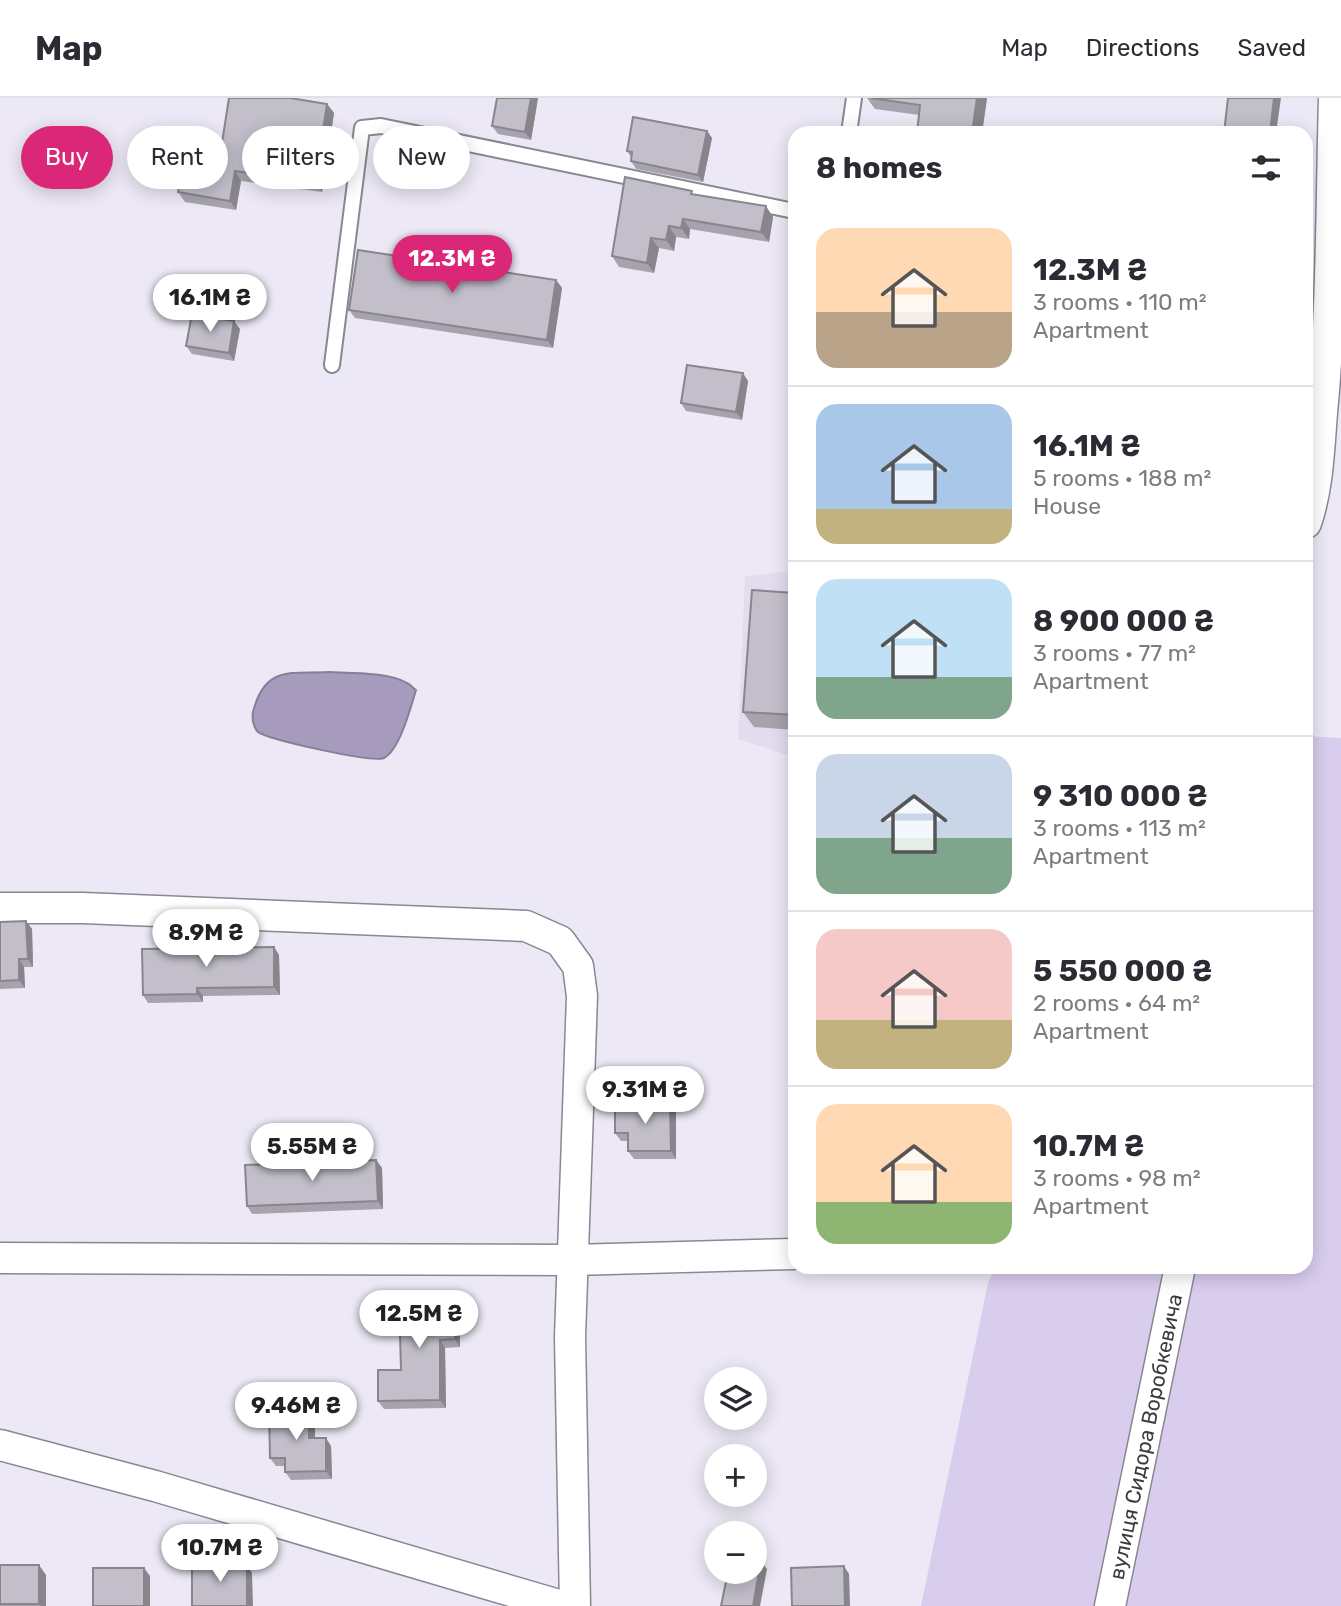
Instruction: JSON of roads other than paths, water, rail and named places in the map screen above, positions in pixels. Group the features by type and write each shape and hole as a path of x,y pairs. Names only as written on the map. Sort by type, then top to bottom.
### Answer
{"street":[{"path":"1313,500 1317,470 1332,409 1327,359 1334,98"},
{"path":"0,908 83,908 527,926 560,941 578,966 582,996 569,1337 575,1606"},
{"path":"0,1258 572,1260 788,1254"},
{"name":"вулиця Сидора Воробкевича","path":"1110,1606 1179,1274"},
{"path":"0,1445 155,1486 562,1606"}],"lane":[{"path":"850,126 854,98"},
{"path":"332,365 362,128 381,126 788,210"}]}
